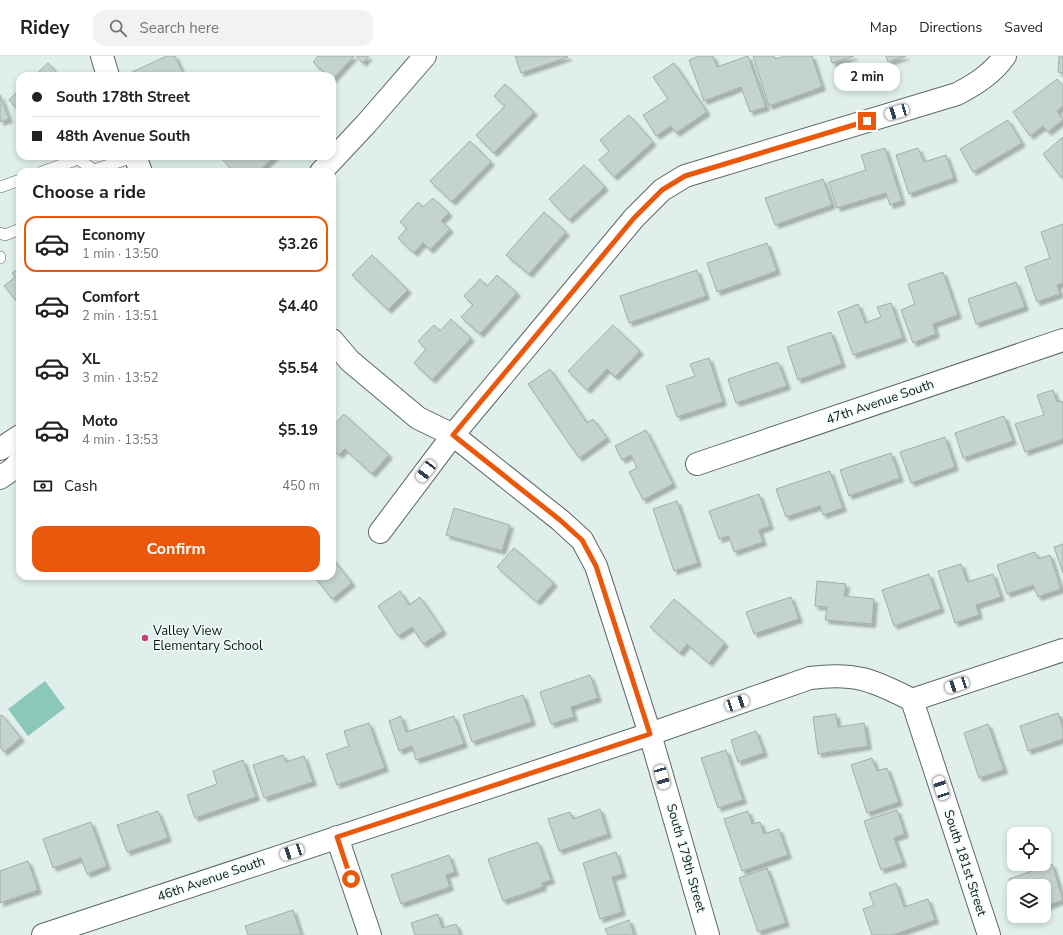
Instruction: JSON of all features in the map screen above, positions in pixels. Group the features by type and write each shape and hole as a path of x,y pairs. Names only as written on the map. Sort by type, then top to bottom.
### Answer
{"street":[{"path":"102,56 107,72"},
{"path":"336,156 425,56"},
{"path":"380,532 453,435 634,218 662,190 685,176 957,94 981,81 998,66 1005,56"},
{"path":"325,168 332,160"},
{"name":"47th Avenue South","path":"697,464 1063,340"},
{"name":"South 179th Street","path":"336,345 350,361 418,418 453,435 560,520 582,540 596,566 650,734 708,935"},
{"path":"0,449 16,439"},
{"path":"0,478 16,466"},
{"path":"912,700 1063,650"},
{"name":"46th Avenue South","path":"43,935 66,932 337,837 650,734 810,678 831,675 856,676 884,685 912,700"},
{"name":"South 181st Street","path":"912,700 989,935"},
{"path":"337,837 370,935"}],"lane":[{"path":"53,168 75,160"},
{"path":"79,160 90,168"},
{"path":"102,168 124,160"},
{"path":"0,187 16,181"},
{"path":"0,232 5,235 16,231"}],"green space":[{"path":"45,681 65,708 28,736 8,709"}],"building":[{"path":"167,56 175,56 182,72 132,72"},
{"path":"318,56 354,56 336,76 336,72 324,72 313,62"},
{"path":"356,56 369,56 363,63"},
{"path":"515,56 567,56 568,57 521,73"},
{"path":"699,56 713,56 717,67 748,56 766,107 750,112 741,87 704,101 689,60"},
{"path":"753,56 774,56 775,59 785,56 812,56 822,87 769,106"},
{"path":"830,56 854,56 832,63"},
{"path":"886,56 906,56 888,62"},
{"path":"1059,56 1063,56 1063,73 1058,72"},
{"path":"48,63 56,72 38,72"},
{"path":"674,63 707,112 676,133 671,126 656,136 643,115 668,99 653,77"},
{"path":"1057,79 1063,86 1063,106 1057,111 1063,120 1048,132 1043,126 1030,136 1013,112"},
{"path":"505,84 534,112 494,153 476,135 505,106 494,96"},
{"path":"16,93 16,108 9,100"},
{"path":"0,95 9,119 0,122"},
{"path":"629,115 653,142 614,177 599,160 609,151 600,140"},
{"path":"1008,120 1022,143 973,172 960,149"},
{"path":"1063,137 1063,176 1061,177 1043,154"},
{"path":"470,141 491,162 452,202 430,181"},
{"path":"885,148 902,201 890,205 886,193 837,208 829,182 866,170 861,155"},
{"path":"918,148 924,162 946,155 954,178 909,194 896,155"},
{"path":"223,160 271,160 262,168 230,168"},
{"path":"584,165 605,187 569,220 549,199"},
{"path":"823,179 832,205 775,225 765,198"},
{"path":"433,198 449,213 441,221 450,229 430,250 423,243 414,253 398,238 407,228 400,222 418,202 423,207"},
{"path":"544,212 566,232 529,274 506,255"},
{"path":"1063,224 1063,283 1057,285 1060,294 1037,302 1025,267 1050,258 1041,232"},
{"path":"767,243 777,271 717,292 707,263"},
{"path":"372,255 408,290 388,310 352,275"},
{"path":"16,270 16,300 4,286 15,277 12,273"},
{"path":"697,270 706,296 629,323 620,296"},
{"path":"943,272 958,315 933,324 936,334 913,343 901,310 915,304 908,284"},
{"path":"497,275 517,293 480,334 461,317 473,305 464,296 480,279 487,286"},
{"path":"1016,282 1025,307 976,324 968,299"},
{"path":"891,303 903,338 853,355 838,312 858,304 865,323 881,317 877,307"},
{"path":"451,319 471,338 432,380 414,363 426,349 418,341 434,325 440,331"},
{"path":"613,325 640,351 615,377 607,369 587,390 568,371"},
{"path":"831,332 842,364 798,380 787,347"},
{"path":"709,358 723,402 677,417 666,386 695,376 690,364"},
{"path":"778,362 787,386 736,403 728,379"},
{"path":"550,369 587,423 593,419 607,438 579,458 528,384"},
{"path":"1053,390 1057,402 1062,401 1063,404 1063,439 1025,452 1015,424 1044,415 1037,395"},
{"path":"344,414 389,455 372,474 345,449 339,455 336,452 336,423"},
{"path":"1004,416 1013,441 963,458 955,433"},
{"path":"646,430 673,484 643,500 629,472 637,468 631,455 622,460 615,446"},
{"path":"945,437 955,467 911,483 900,452"},
{"path":"891,453 900,478 849,496 840,470"},
{"path":"830,471 843,508 823,515 820,506 786,517 776,489"},
{"path":"759,494 770,526 759,530 763,542 734,552 729,536 719,539 709,511"},
{"path":"677,501 698,563 674,571 653,509"},
{"path":"454,508 510,525 502,551 446,535"},
{"path":"1063,544 1063,573 1054,547"},
{"path":"514,548 554,583 537,602 497,567"},
{"path":"1035,552 1038,559 1050,555 1061,589 1038,597 1033,585 1007,594 997,565"},
{"path":"336,563 352,583 332,599 317,580 336,580"},
{"path":"961,564 967,582 993,574 1001,597 976,605 979,615 955,623 938,571"},
{"path":"929,574 941,609 894,626 882,590"},
{"path":"817,581 846,584 844,596 874,599 872,624 825,620 827,607 815,606"},
{"path":"400,591 409,605 420,597 443,631 423,644 412,627 398,636 378,606"},
{"path":"791,597 799,619 754,634 746,612"},
{"path":"674,599 725,643 709,663 687,644 680,653 650,627"},
{"path":"590,675 598,698 571,707 574,717 551,724 540,692"},
{"path":"523,695 532,722 472,742 463,715"},
{"path":"1058,713 1063,728 1063,739 1028,751 1020,726"},
{"path":"836,714 838,727 864,723 868,746 818,754 813,717"},
{"path":"2,715 21,738 4,752 0,747 0,716"},
{"path":"401,716 406,732 454,716 464,744 416,760 412,746 399,751 389,721"},
{"path":"369,723 385,768 337,785 326,754 349,746 344,731"},
{"path":"988,724 1004,770 979,778 964,733"},
{"path":"756,731 764,753 738,762 731,740"},
{"path":"726,750 743,800 718,808 701,758"},
{"path":"283,755 286,762 304,756 313,782 264,798 253,765"},
{"path":"872,758 877,771 887,768 899,802 867,813 851,765"},
{"path":"243,760 256,797 195,818 187,795 217,784 213,771"},
{"path":"600,809 608,834 559,851 548,819 570,812 573,819"},
{"path":"897,810 905,834 894,838 903,863 881,870 864,821"},
{"path":"158,811 168,838 127,852 117,825"},
{"path":"748,811 752,824 760,822 764,834 779,829 788,855 742,871 724,819"},
{"path":"91,822 107,866 87,874 81,858 53,868 43,839"},
{"path":"538,842 551,880 542,883 543,887 503,901 488,859"},
{"path":"616,852 623,874 612,877 622,912 600,919 583,863"},
{"path":"449,855 455,872 446,875 450,887 401,904 391,875"},
{"path":"28,861 38,890 0,903 0,871"},
{"path":"1051,864 1063,900 1051,904 1051,879 1009,879 1032,871 1051,871"},
{"path":"767,868 786,923 758,932 739,878"},
{"path":"896,883 904,907 928,899 935,920 893,935 872,935 863,909 874,905 869,893"},
{"path":"293,910 301,935 248,935 245,926"},
{"path":"438,914 442,928 456,924 460,935 415,935 411,923"},
{"path":"629,920 634,935 608,935 605,929"}],"place":[{"name":"Valley View Elementary School","path":"145,638"}],"route":[{"path":"351,879 337,837 650,734 596,566 582,540 560,520 453,435 634,218 662,190 685,176 867,121"}]}
